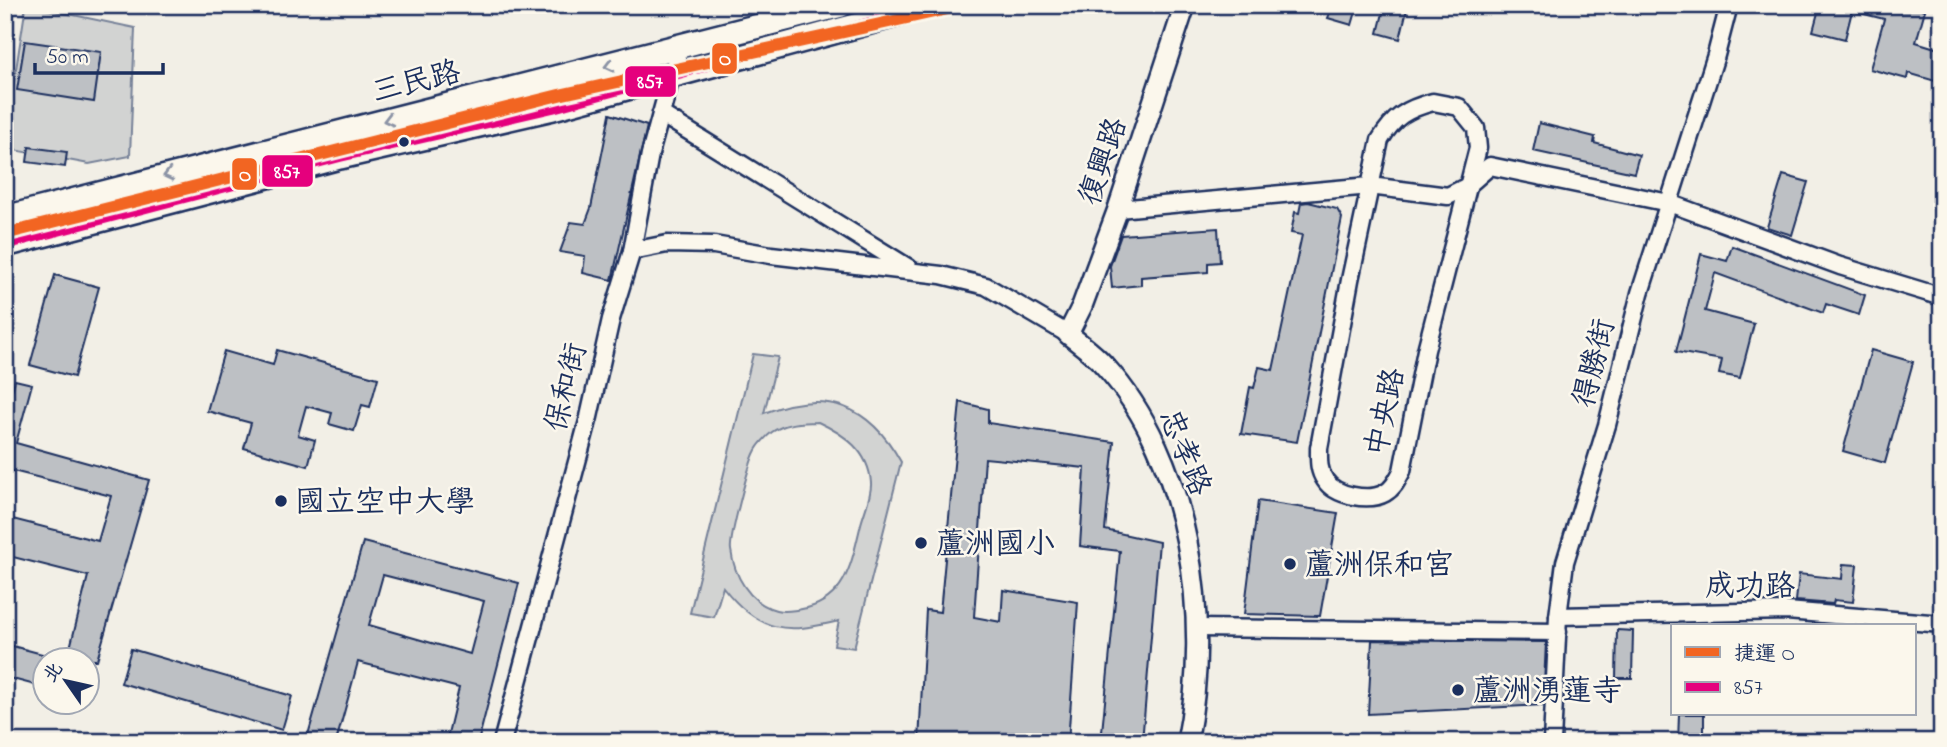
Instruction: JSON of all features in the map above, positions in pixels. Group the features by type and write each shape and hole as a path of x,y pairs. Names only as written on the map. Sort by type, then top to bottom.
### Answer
{"main road":[{"name":"三民路","path":"5,219 841,5"},
{"name":"三民路","path":"5,245 162,201 553,108 933,5"}],"street":[{"name":"復興路","path":"1068,334 1082,306 1118,209 1185,5"},
{"name":"得勝街","path":"1552,742 1558,624 1565,562 1607,425 1640,292 1728,5"},
{"name":"保和街","path":"502,742 589,417 611,319 632,251 661,114 680,45"},
{"name":"中央路","path":"1433,102 1459,107 1476,128 1478,148 1426,350 1402,471 1394,485 1384,494 1354,497 1326,483 1319,467 1319,448 1370,186 1380,140 1391,122 1407,108 1433,102"},
{"name":"忠孝路","path":"661,114 916,272"},
{"path":"1118,209 1370,186 1448,196 1466,187 1490,166 1669,203 1840,266 1942,297"},
{"name":"忠孝路","path":"632,251 667,244 714,245 771,256 916,272 986,286 1068,334 1103,364 1135,405 1161,453 1183,526 1196,606 1192,718 1187,742"},
{"name":"成功路","path":"1196,628 1558,624 1787,611 1942,624"}],"shaded area":[{"path":"26,5 135,28 130,156 89,164 14,150 12,95"},
{"path":"753,354 778,357 764,413 807,402 843,407 875,426 901,462 854,648 834,645 839,621 804,628 775,626 749,614 723,587 714,617 690,613","holes":["818,422 854,445 866,462 869,472 870,493 855,550 840,586 821,603 788,611 776,610 758,601 744,587 733,559 731,543 744,485 756,449 772,432 783,426 800,423"]}],"building":[{"path":"1333,5 1358,5 1352,25 1328,18"},
{"path":"1385,5 1408,5 1400,39 1378,33"},
{"path":"1820,5 1907,5 1925,10 1916,42 1942,50 1942,83 1908,73 1907,79 1870,69 1884,19 1852,11 1845,39 1813,31"},
{"path":"25,41 101,52 94,102 17,90"},
{"path":"610,114 647,126 612,280 583,273 585,256 560,252 571,222 585,224 591,208"},
{"path":"1539,123 1595,137 1594,143 1639,155 1634,173 1533,151"},
{"path":"29,147 67,152 65,167 27,162"},
{"path":"1783,175 1808,182 1792,235 1767,227"},
{"path":"1308,202 1337,209 1342,218 1297,442 1241,434 1250,387 1254,388 1259,367 1273,370 1302,235 1291,233 1295,212 1299,213 1301,203"},
{"path":"1218,228 1220,262 1208,263 1208,272 1141,277 1141,285 1112,288 1110,266 1121,235"},
{"path":"1732,246 1865,295 1859,315 1826,304 1823,313 1715,273 1705,311 1754,324 1740,378 1719,374 1722,360 1676,352 1701,254 1727,261"},
{"path":"55,275 99,287 74,377 30,365"},
{"path":"277,350 378,378 370,407 362,405 354,431 329,424 332,413 306,406 298,435 315,440 308,466 244,448 251,423 207,411 224,351 273,365"},
{"path":"1871,350 1913,362 1885,463 1843,451"},
{"path":"15,380 32,384 16,443 149,480 101,646 70,646 88,576 5,555 5,517 98,541 111,496 5,469 5,416"},
{"path":"960,402 988,409 988,423 1114,442 1105,530 1159,542 1142,742 1101,742 1120,551 1080,546 1085,468 985,458 974,617 1001,622 1003,590 1078,602 1068,742 919,742 926,610 940,612"},
{"name":"蘆洲保和宮","path":"1258,501 1338,513 1320,616 1244,614"},
{"path":"363,542 519,583 478,742 446,742 459,688 358,662 336,742 306,742","holes":["383,575 484,601 470,654 369,625"]},
{"path":"1843,564 1857,565 1853,602 1834,600 1833,604 1796,601 1799,574 1842,579"},
{"path":"1617,630 1633,631 1632,678 1616,678"},
{"name":"蘆洲湧蓮寺","path":"1372,640 1546,642 1543,705 1368,714"},
{"path":"5,644 32,651 32,684 5,677"},
{"path":"131,649 292,696 282,730 121,683"},
{"path":"1679,716 1704,716 1704,742 1678,742"}],"metro line":[{"name":"O","path":"5,234 559,95 966,5"}],"transit line":[{"name":"857","path":"5,245 340,157 553,108 932,5"}],"place":[{"name":"國立空中大學","path":"281,501"},
{"name":"蘆洲國小","path":"921,543"},
{"name":"蘆洲保和宮","path":"1290,564"},
{"name":"蘆洲湧蓮寺","path":"1458,690"}]}
